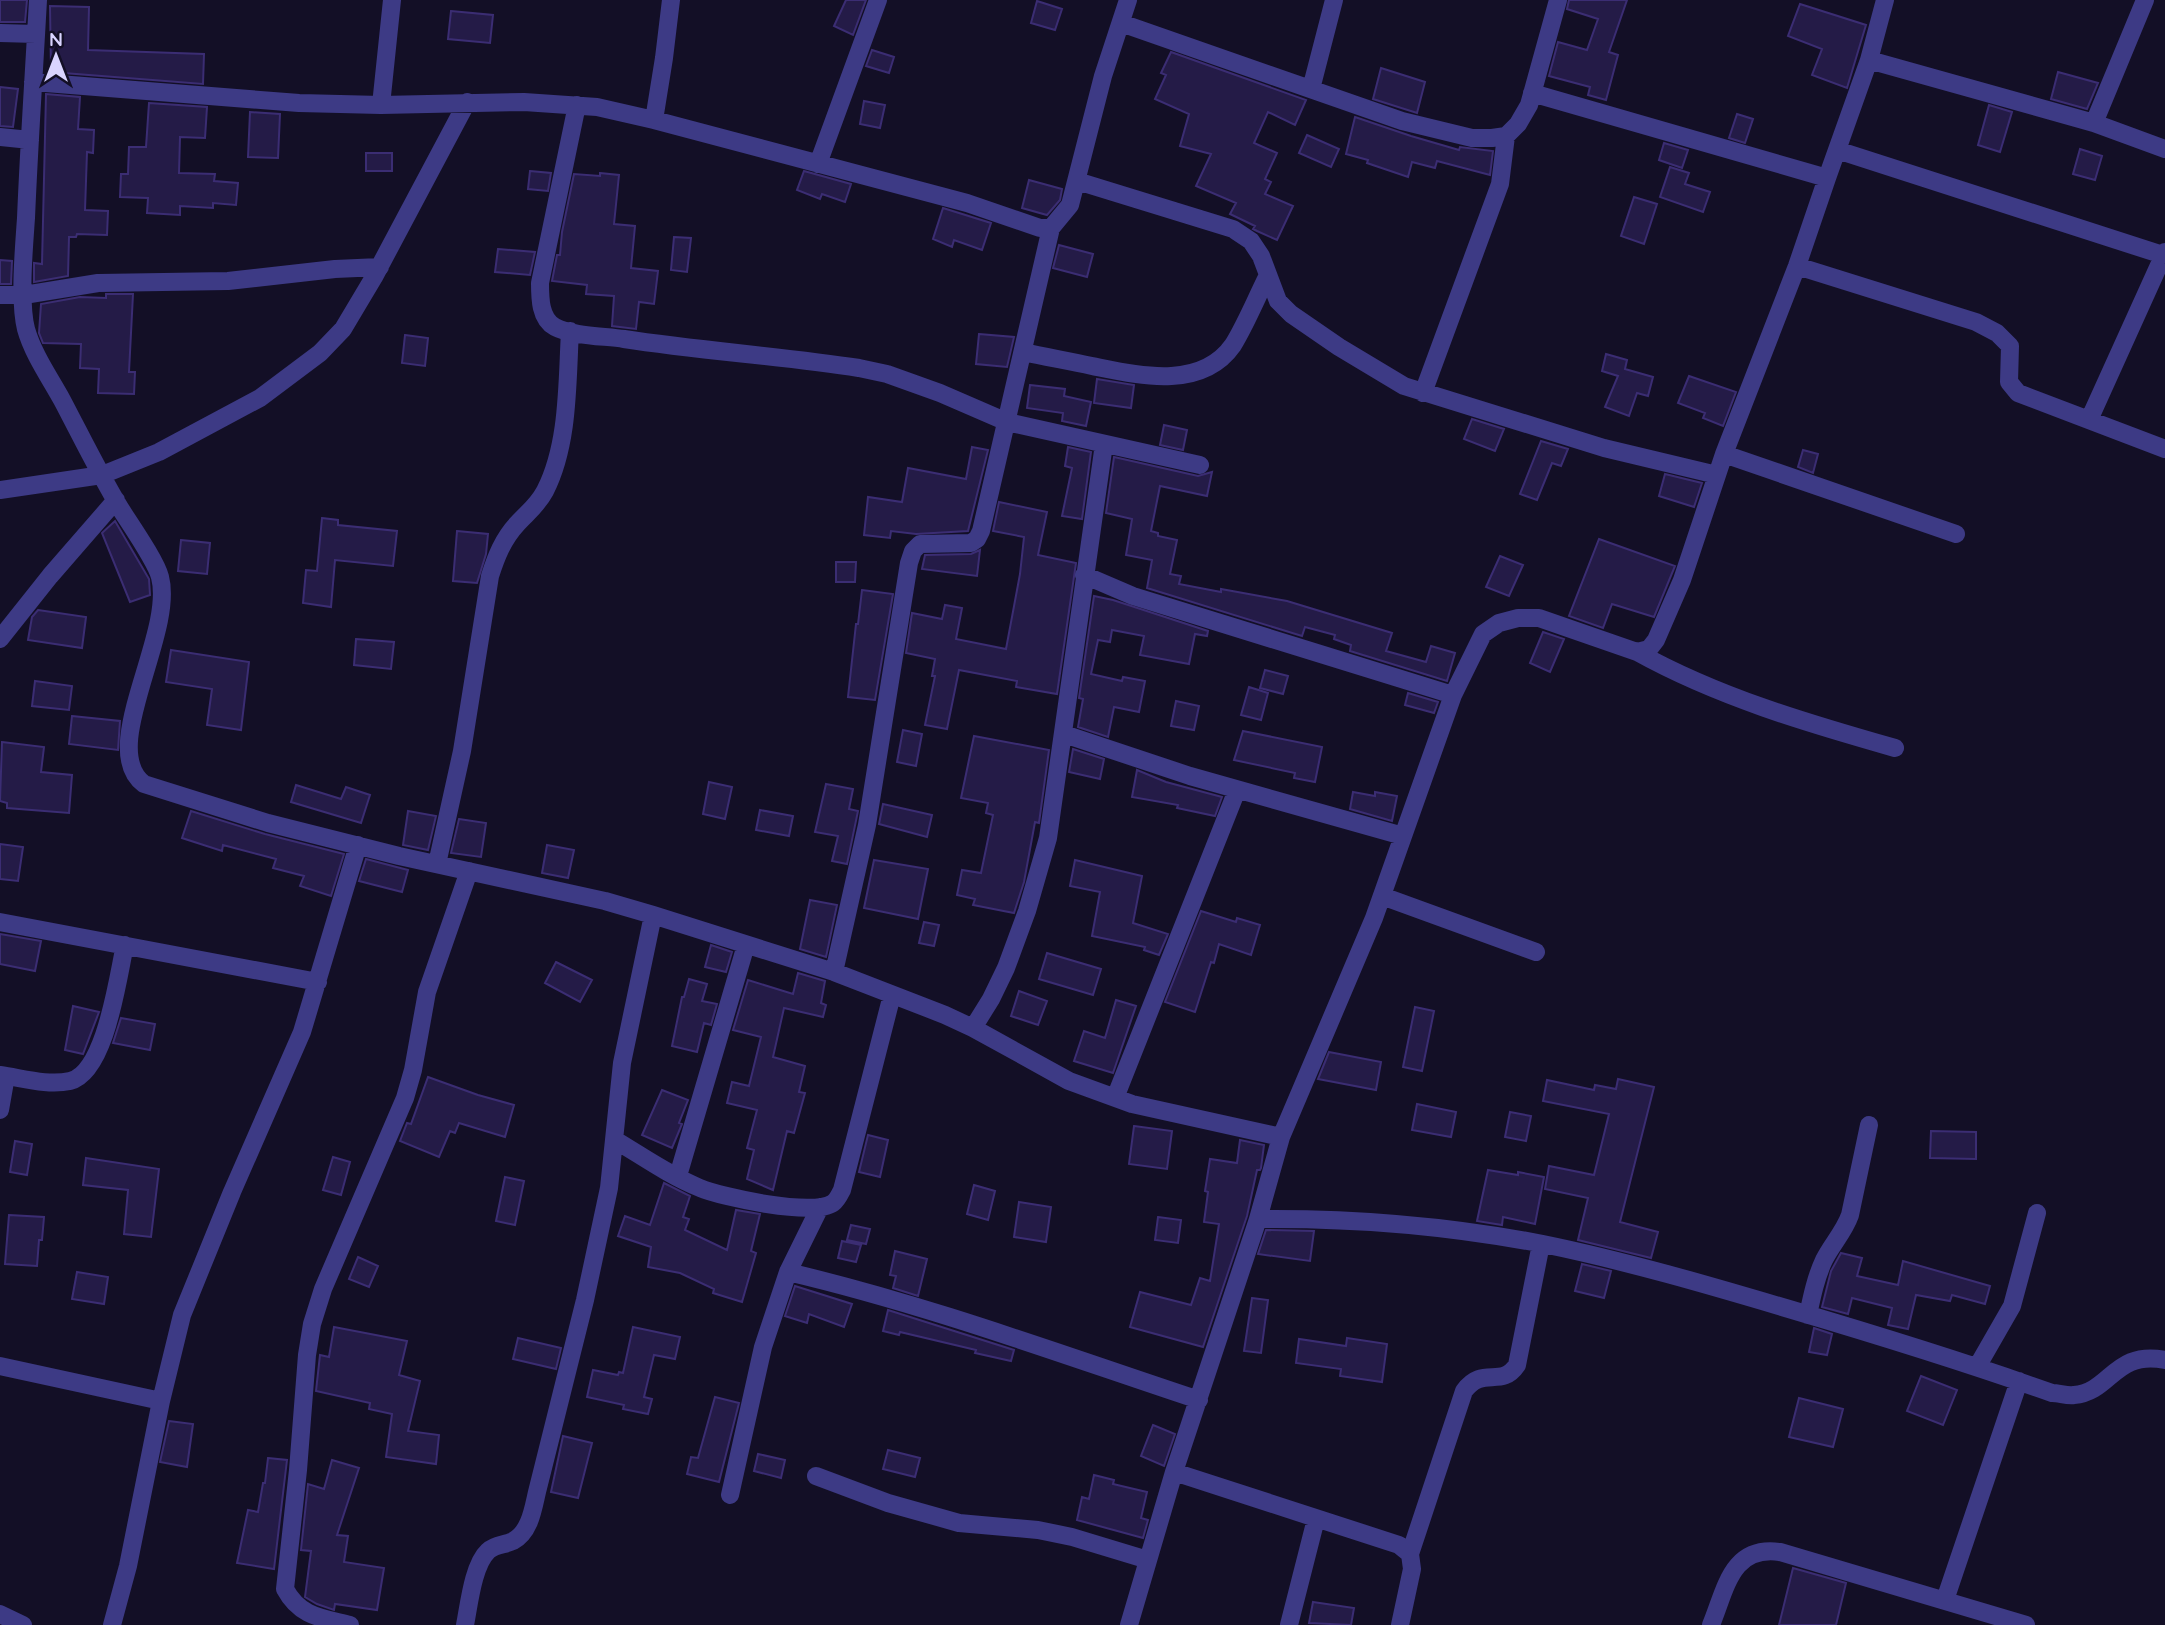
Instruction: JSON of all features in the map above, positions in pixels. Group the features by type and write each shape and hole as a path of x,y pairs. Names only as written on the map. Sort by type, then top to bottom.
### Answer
{"street":[{"path":"38,0 24,242 26,329 102,475 160,576 162,596 157,636 136,702 130,731 129,765 135,777 144,784 268,823 605,901 746,944 834,972 973,1028 1069,1081 1115,1098 1281,1137"},
{"path":"381,106 392,0"},
{"path":"654,120 671,0"},
{"path":"818,163 878,0"},
{"path":"834,972 867,825 909,563 913,551 920,544 971,544 977,540 986,517 1051,228 1070,205 1103,76 1128,0"},
{"path":"1311,89 1334,0"},
{"path":"1121,23 1402,121 1472,138 1492,138 1506,136 1518,124 1529,105 1558,0"},
{"path":"1637,652 1650,649 1656,640 1682,580 1724,454 1828,178 1869,60 1885,0"},
{"path":"2094,123 2145,0"},
{"path":"0,33 36,34"},
{"path":"1869,60 2094,123 2165,149"},
{"path":"33,82 245,100 381,106 467,102 597,107 967,203 1040,228 1051,228"},
{"path":"1532,93 1828,178"},
{"path":"0,490 102,475 159,452 260,398 320,353 343,329 380,267 467,102"},
{"path":"577,106 540,283 540,301 544,315 554,326 570,331 650,343 859,368 887,374 1007,422 1200,465"},
{"path":"1423,393 1500,184 1506,136"},
{"path":"0,137 30,140"},
{"path":"1837,150 2164,254 2089,420"},
{"path":"1077,181 1234,229 1251,241 1261,256 1278,301 1291,314 1404,386 1604,448 1717,475"},
{"path":"1797,266 1997,332 2010,346 2008,382 2012,388 2032,399 2165,449"},
{"path":"0,295 24,295 98,283 228,281 335,269 380,267"},
{"path":"1023,352 1150,376 1176,376 1196,371 1215,362 1232,346 1267,277"},
{"path":"437,864 463,751 489,576 497,552 517,524 541,499 556,461 563,425 570,331"},
{"path":"973,1028 1006,968 1027,911 1048,838 1104,444"},
{"path":"1724,454 1956,534"},
{"path":"1,637 116,500"},
{"path":"1084,575 1133,596 1453,695"},
{"path":"1129,1625 1174,1472 1258,1219 1281,1137 1382,896 1462,672 1483,634 1499,623 1518,618 1539,618 1637,652 1696,681 1785,717 1895,748"},
{"path":"1064,734 1237,790 1403,836"},
{"path":"1115,1098 1237,790"},
{"path":"112,1625 128,1566 161,1401 182,1315 302,1032 358,845"},
{"path":"350,1625 311,1615 293,1604 285,1589 307,1355 312,1325 323,1289 405,1098 413,1070 427,992 469,871"},
{"path":"1382,896 1536,952"},
{"path":"465,1625 482,1557 489,1549 513,1541 523,1533 529,1521 585,1300 609,1188 622,1063 653,915"},
{"path":"0,922 318,982"},
{"path":"678,1176 746,944"},
{"path":"0,1110 3,1076 55,1082 72,1080 84,1072 95,1058 104,1033 125,945"},
{"path":"615,1140 699,1188 724,1196 762,1203 820,1208 833,1203 842,1190 892,995"},
{"path":"1808,1315 1825,1258 1845,1229 1850,1215 1869,1125"},
{"path":"730,1495 763,1347 788,1272 820,1208"},
{"path":"1977,1367 2012,1306 2037,1213"},
{"path":"1258,1219 1319,1219 1400,1225 1541,1244 1665,1273 1977,1367 2052,1393 2074,1395 2092,1389 2123,1364 2139,1359 2165,1360"},
{"path":"1400,1625 1412,1569 1410,1553 1464,1391 1470,1383 1480,1378 1511,1374 1517,1365 1541,1244"},
{"path":"788,1272 856,1288 922,1308 1199,1400"},
{"path":"0,1366 161,1401"},
{"path":"1945,1601 2019,1381"},
{"path":"1174,1472 1399,1545 1410,1553"},
{"path":"816,1476 888,1503 959,1523 1038,1530 1072,1537 1148,1560"},
{"path":"1289,1625 1316,1519"},
{"path":"1711,1625 1736,1566 1746,1556 1765,1550 1780,1552 2026,1625"},
{"path":"0,1614 23,1625"}],"building":[{"path":"0,0 27,0 25,22 0,22"},
{"path":"846,0 866,0 853,35 834,26"},
{"path":"1569,0 1627,0 1609,52 1618,55 1606,100 1588,95 1590,87 1549,76 1558,42 1587,50 1598,19 1567,9"},
{"path":"1037,1 1062,9 1055,30 1031,23"},
{"path":"1800,4 1866,25 1847,88 1812,75 1822,49 1788,36"},
{"path":"50,6 89,7 88,50 204,54 203,84 51,72"},
{"path":"451,11 493,15 490,43 448,39"},
{"path":"872,50 894,57 889,73 866,66"},
{"path":"1171,52 1306,100 1295,125 1268,112 1254,143 1277,153 1265,179 1271,182 1265,194 1293,206 1277,240 1230,214 1236,203 1196,186 1211,154 1180,146 1189,114 1155,99 1166,75 1161,73"},
{"path":"1381,68 1425,82 1417,113 1373,99"},
{"path":"2058,72 2098,83 2087,109 2051,99"},
{"path":"0,87 18,89 13,127 0,126"},
{"path":"46,94 80,97 78,129 94,130 93,153 87,152 85,210 108,211 107,235 77,234 76,237 69,237 68,276 34,282 34,263 42,264"},
{"path":"864,101 885,105 880,128 860,124"},
{"path":"149,103 207,107 205,138 180,137 179,173 215,174 214,181 238,183 236,205 213,203 213,208 180,206 180,215 147,213 148,198 120,197 121,174 128,174 129,147 146,147"},
{"path":"1989,105 2012,112 2000,152 1978,145"},
{"path":"250,112 280,114 278,158 248,157"},
{"path":"1737,114 1753,119 1745,143 1729,138"},
{"path":"1355,117 1459,150 1460,147 1493,151 1490,175 1437,161 1435,168 1412,162 1408,177 1346,154"},
{"path":"1307,135 1339,149 1331,167 1299,153"},
{"path":"1664,143 1688,150 1682,168 1659,160"},
{"path":"2080,149 2102,156 2095,180 2073,174"},
{"path":"366,153 392,153 392,171 366,171"},
{"path":"1670,167 1689,173 1685,184 1710,192 1703,212 1660,197"},
{"path":"530,171 551,173 548,191 528,189"},
{"path":"804,171 851,184 845,202 822,194 820,199 797,190"},
{"path":"600,173 619,175 614,224 635,226 631,268 658,271 654,304 639,302 636,329 612,326 614,296 586,294 587,285 552,281 557,255 560,255 574,174 600,176"},
{"path":"1029,180 1062,189 1060,200 1047,215 1022,208"},
{"path":"1634,197 1657,204 1644,244 1621,236"},
{"path":"943,208 991,223 982,250 954,240 952,247 933,239"},
{"path":"674,237 691,238 687,272 671,270"},
{"path":"1059,245 1093,254 1087,277 1053,268"},
{"path":"498,249 535,252 530,275 495,272"},
{"path":"0,260 12,261 11,284 0,284"},
{"path":"106,294 133,294 129,372 135,372 134,394 98,393 99,369 80,368 81,344 43,343 39,333 41,304 80,297 106,298"},
{"path":"979,334 1014,337 1007,367 976,364"},
{"path":"405,335 428,338 425,366 402,363"},
{"path":"1606,354 1627,360 1625,369 1653,377 1648,396 1637,393 1629,416 1605,407 1618,376 1602,371"},
{"path":"1689,376 1736,392 1723,426 1703,418 1705,413 1678,403"},
{"path":"1097,379 1134,385 1131,408 1094,403"},
{"path":"1030,385 1065,389 1064,396 1091,402 1086,426 1062,421 1063,413 1027,408"},
{"path":"1472,419 1504,429 1495,451 1464,439"},
{"path":"1164,425 1187,430 1183,450 1160,445"},
{"path":"1541,441 1568,449 1561,466 1552,463 1537,500 1520,494"},
{"path":"972,447 988,450 968,531 916,534 891,531 890,538 864,535 868,497 902,502 908,468 966,479"},
{"path":"1068,447 1091,452 1082,519 1062,516 1072,468 1065,466"},
{"path":"1803,450 1818,454 1813,473 1798,467"},
{"path":"1114,457 1198,476 1212,472 1207,496 1160,486 1151,531 1158,533 1158,536 1177,540 1170,574 1181,576 1179,584 1287,601 1392,633 1386,651 1426,662 1431,646 1455,653 1447,681 1350,651 1351,645 1334,639 1335,635 1305,627 1302,636 1147,588 1152,560 1126,555 1132,519 1106,513"},
{"path":"1665,474 1702,483 1694,507 1659,496"},
{"path":"999,502 1047,512 1038,555 1076,563 1057,694 1016,687 1017,681 959,670 947,729 925,725 935,676 932,676 935,659 906,653 912,613 942,619 945,605 962,608 956,639 1006,649 1024,537 993,531"},
{"path":"322,518 338,520 338,525 397,531 393,566 335,560 331,607 303,603 306,570 317,571"},
{"path":"115,521 149,579 150,595 130,602 102,533"},
{"path":"457,531 488,534 486,554 477,583 453,581"},
{"path":"1599,539 1675,566 1654,617 1612,604 1603,628 1569,616"},
{"path":"181,540 210,543 207,574 178,571"},
{"path":"980,550 977,576 922,569 925,555 971,554"},
{"path":"1500,556 1523,565 1509,596 1486,587"},
{"path":"836,562 856,562 855,582 836,582"},
{"path":"862,590 893,594 875,700 848,697"},
{"path":"1094,596 1208,631 1207,636 1195,634 1189,664 1140,655 1144,636 1112,630 1110,642 1098,640 1091,674 1122,681 1123,677 1145,681 1139,712 1114,707 1108,737 1078,727 1083,699 1079,698"},
{"path":"38,610 86,617 82,648 28,640 32,617"},
{"path":"1543,632 1564,639 1550,672 1530,663"},
{"path":"356,639 394,642 391,669 354,665"},
{"path":"171,650 249,662 241,730 207,725 212,689 166,682"},
{"path":"1265,670 1288,676 1283,694 1260,688"},
{"path":"35,681 72,686 69,710 32,706"},
{"path":"1249,687 1268,693 1261,720 1241,715"},
{"path":"1408,693 1438,702 1434,713 1405,705"},
{"path":"1176,701 1199,706 1194,730 1171,726"},
{"path":"72,716 120,721 118,750 69,744"},
{"path":"903,730 922,734 916,766 897,762"},
{"path":"1243,731 1322,747 1315,782 1294,778 1295,773 1234,760"},
{"path":"974,736 1049,750 1039,823 1035,822 1024,882 1014,913 973,905 975,899 957,895 962,870 981,873 993,815 986,813 988,803 961,798"},
{"path":"2,742 44,747 41,772 72,775 69,813 7,808 7,803 0,801"},
{"path":"1073,749 1104,759 1100,779 1069,772"},
{"path":"1137,770 1166,782 1222,797 1215,816 1177,808 1178,805 1132,797"},
{"path":"709,782 732,787 725,819 703,814"},
{"path":"826,784 853,789 849,809 858,811 847,864 832,861 838,836 815,832"},
{"path":"296,785 341,799 346,787 370,795 361,823 291,802"},
{"path":"1353,792 1397,796 1392,821 1350,809"},
{"path":"883,804 932,815 927,837 879,824"},
{"path":"760,810 793,816 789,836 756,830"},
{"path":"191,811 265,834 344,854 331,896 300,886 304,876 273,868 276,859 223,845 222,851 182,838"},
{"path":"408,811 436,816 428,850 403,845"},
{"path":"459,819 486,823 481,857 451,853"},
{"path":"0,844 23,847 18,881 0,879"},
{"path":"547,845 574,850 568,878 542,873"},
{"path":"366,859 408,870 402,892 359,881"},
{"path":"874,860 928,869 918,919 864,908"},
{"path":"1075,860 1142,876 1133,923 1168,934 1159,955 1144,950 1145,947 1092,936 1100,892 1070,886"},
{"path":"810,900 837,905 826,957 800,949"},
{"path":"1201,911 1236,922 1237,918 1260,925 1251,955 1219,944 1195,1012 1165,1002"},
{"path":"924,922 939,925 934,946 919,943"},
{"path":"0,934 41,941 35,971 0,964"},
{"path":"711,945 732,952 726,972 705,967"},
{"path":"1047,953 1101,969 1093,995 1039,979"},
{"path":"556,962 592,980 580,1002 545,983"},
{"path":"798,973 825,981 821,1003 826,1005 823,1017 784,1008 773,1057 805,1066 799,1092 805,1093 794,1133 787,1131 773,1190 747,1179 754,1150 747,1148 757,1110 727,1103 732,1082 749,1086 761,1037 733,1030 748,980 793,994"},
{"path":"689,979 707,984 702,1001 717,1004 711,1025 704,1023 697,1052 672,1046 682,997"},
{"path":"1019,991 1047,1001 1038,1025 1011,1016"},
{"path":"1116,1000 1136,1006 1113,1073 1074,1061 1084,1031 1105,1038"},
{"path":"73,1006 99,1012 83,1054 65,1050"},
{"path":"1415,1007 1434,1011 1422,1071 1403,1067"},
{"path":"121,1018 155,1024 150,1050 113,1043"},
{"path":"1329,1052 1381,1062 1376,1090 1318,1079"},
{"path":"428,1077 514,1105 505,1137 459,1123 455,1133 450,1131 439,1157 400,1141 407,1123 411,1124"},
{"path":"1618,1079 1654,1087 1620,1222 1658,1232 1651,1258 1578,1240 1588,1198 1545,1189 1549,1166 1594,1175 1609,1114 1543,1101 1547,1080 1594,1090 1595,1085 1616,1089"},
{"path":"662,1090 688,1100 672,1148 642,1135"},
{"path":"1417,1104 1456,1112 1451,1137 1412,1130"},
{"path":"1510,1112 1531,1116 1526,1141 1505,1137"},
{"path":"1134,1126 1172,1131 1167,1169 1129,1164"},
{"path":"1931,1131 1976,1132 1976,1159 1930,1158"},
{"path":"868,1135 888,1140 880,1177 859,1172"},
{"path":"1240,1140 1264,1145 1261,1168 1257,1170 1247,1216 1203,1347 1130,1327 1140,1292 1191,1305 1200,1278 1210,1281 1219,1224 1204,1222 1210,1159 1237,1163"},
{"path":"15,1141 32,1144 27,1175 10,1172"},
{"path":"333,1157 350,1162 341,1195 323,1190"},
{"path":"86,1158 159,1169 151,1237 124,1234 128,1190 83,1185"},
{"path":"1488,1170 1544,1177 1535,1224 1503,1217 1502,1225 1477,1221"},
{"path":"505,1177 524,1181 515,1225 496,1221"},
{"path":"664,1183 690,1196 683,1217 689,1219 685,1230 727,1250 736,1210 760,1214 751,1251 756,1253 742,1302 713,1293 714,1289 680,1273 648,1267 651,1247 618,1236 625,1216 650,1225"},
{"path":"974,1185 995,1191 988,1220 967,1214"},
{"path":"1019,1202 1051,1207 1046,1242 1014,1237"},
{"path":"9,1215 44,1217 37,1266 5,1264"},
{"path":"1158,1217 1181,1220 1178,1243 1155,1240"},
{"path":"851,1225 870,1229 866,1244 847,1240"},
{"path":"1266,1230 1314,1231 1310,1261 1258,1254"},
{"path":"842,1241 861,1245 856,1262 838,1258"},
{"path":"895,1251 927,1259 918,1296 893,1288 896,1276 890,1275"},
{"path":"1841,1253 1862,1258 1857,1276 1898,1285 1903,1261 1990,1286 1985,1304 1952,1295 1950,1301 1916,1295 1908,1329 1888,1325 1892,1308 1852,1298 1848,1314 1822,1307 1831,1271"},
{"path":"358,1257 378,1266 369,1287 349,1279"},
{"path":"1582,1264 1611,1271 1604,1298 1575,1291"},
{"path":"77,1272 108,1277 104,1304 72,1299"},
{"path":"795,1286 852,1304 844,1327 809,1314 807,1323 785,1316"},
{"path":"1252,1298 1268,1300 1261,1353 1244,1351"},
{"path":"888,1310 1014,1350 1011,1361 900,1332 899,1335 883,1331"},
{"path":"334,1327 407,1341 399,1375 420,1381 408,1431 439,1435 436,1464 386,1457 392,1414 369,1409 370,1403 316,1391 320,1355 329,1357"},
{"path":"633,1327 680,1337 675,1359 654,1355 644,1397 652,1399 648,1414 623,1409 624,1405 587,1397 593,1370 618,1375 619,1372 623,1373"},
{"path":"1814,1328 1832,1334 1827,1355 1809,1352"},
{"path":"518,1338 561,1348 556,1369 513,1359"},
{"path":"1347,1338 1387,1344 1382,1382 1340,1376 1341,1369 1296,1363 1299,1339 1346,1346"},
{"path":"1921,1376 1957,1390 1943,1425 1907,1411"},
{"path":"715,1397 739,1403 719,1482 687,1474 691,1457 698,1458"},
{"path":"1799,1398 1843,1409 1833,1447 1789,1437"},
{"path":"169,1421 193,1424 187,1467 160,1462"},
{"path":"1153,1425 1175,1434 1164,1466 1141,1456"},
{"path":"563,1436 592,1443 578,1498 551,1492"},
{"path":"888,1450 920,1458 915,1477 883,1469"},
{"path":"758,1454 785,1460 781,1478 754,1471"},
{"path":"268,1458 287,1460 274,1569 237,1563 248,1510 258,1512"},
{"path":"332,1460 359,1468 337,1535 348,1536 344,1562 384,1568 377,1610 335,1604 334,1610 305,1597 311,1551 301,1550 308,1484 324,1489"},
{"path":"1094,1475 1114,1480 1113,1484 1147,1492 1141,1518 1148,1520 1143,1538 1077,1520 1082,1497 1089,1499"},
{"path":"1793,1568 1846,1583 1836,1625 1779,1625"},
{"path":"1313,1602 1354,1608 1351,1625 1309,1623"}]}
